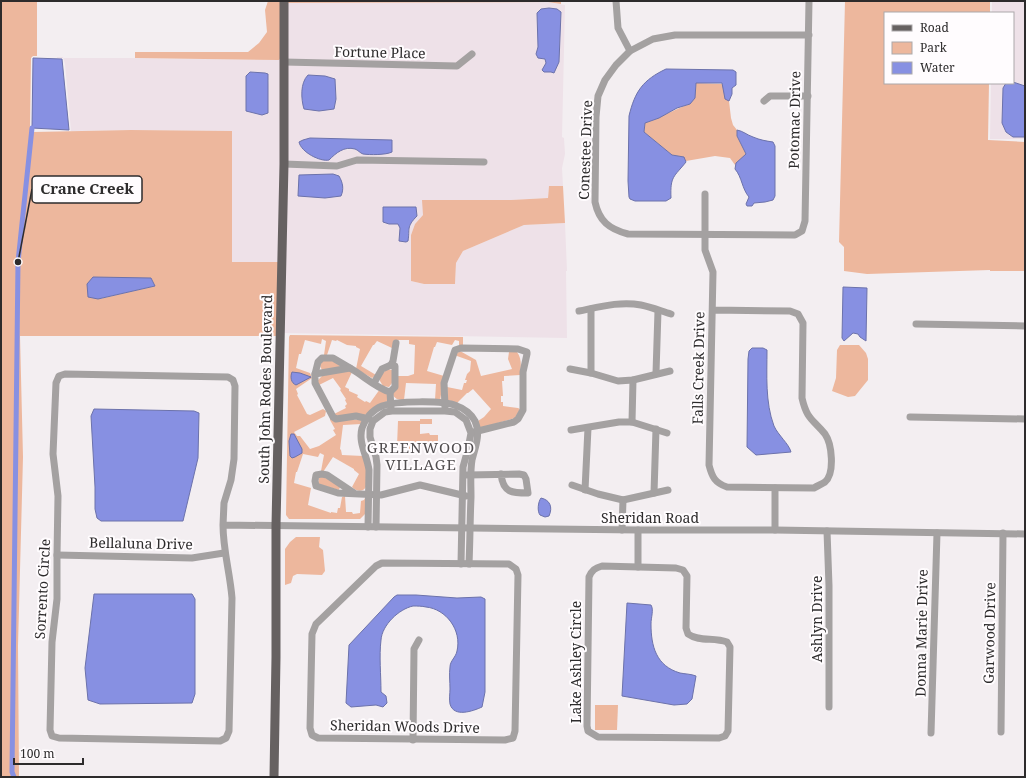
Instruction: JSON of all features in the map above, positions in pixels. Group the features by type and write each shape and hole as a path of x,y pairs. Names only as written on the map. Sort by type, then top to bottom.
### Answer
{"main road":[{"name":"South John Rodes Boulevard","path":"274,777 276,525 284,164 284,1"}],"street":[{"path":"616,1 618,28 630,51"},
{"name":"Potomac Drive","path":"795,235 802,231 806,221 809,1"},
{"name":"Conestee Drive","path":"795,235 628,234 617,231 607,225 597,212 594,202 596,116 598,96 605,80 616,65 630,51 653,39 675,35 809,35"},
{"name":"Fortune Place","path":"284,62 457,66 472,54"},
{"path":"764,101 770,96 808,96"},
{"path":"284,164 337,166 357,160 484,162"},
{"name":"Falls Creek Drive","path":"705,194 705,250 713,272 709,465 712,477 719,484 727,487 814,488 826,481 831,472 831,447 826,435 811,420 804,410 802,398 803,323 798,314 790,311 713,310"},
{"path":"579,311 613,305 629,304 641,305 671,314"},
{"path":"591,309 591,373"},
{"path":"656,373 658,310"},
{"path":"916,324 1025,326"},
{"path":"374,383 382,369 391,364 393,361 396,343"},
{"path":"445,411 444,383 455,350 461,348 518,349 527,352 523,372 523,404 521,415 514,422 474,432"},
{"path":"370,420 356,416 336,419 333,417 315,384 315,374 318,362 322,358 333,358 374,383 382,390 390,392"},
{"path":"391,364 394,366 396,378 395,387 390,392 391,407"},
{"path":"315,374 350,368"},
{"path":"570,369 591,373 618,381 633,380 656,373 670,371"},
{"name":"Sorrento Circle","path":"65,374 228,377 233,380 235,386 234,459 224,503 224,553 232,598 229,731 226,738 220,741 59,738 52,736 50,730 52,642 57,599 58,555 58,496 53,454 56,383 59,376 65,374"},
{"path":"632,422 633,380"},
{"path":"368,527 369,470 361,442 362,427 370,420 391,407 445,403 456,405 466,410 475,421 474,432 463,466 461,564"},
{"path":"391,407 455,412 466,420 474,432 477,442 471,475 469,564"},
{"path":"910,417 1025,419"},
{"path":"370,420 370,438 376,457 377,466 376,527"},
{"path":"571,430 619,422 632,422 667,433"},
{"path":"585,490 588,428"},
{"path":"654,493 656,429"},
{"path":"365,455 374,452"},
{"path":"463,475 501,474"},
{"path":"354,493 327,475 316,475 315,484 318,488 338,493 376,495 387,494 420,485 463,496 471,496"},
{"path":"572,485 623,500 668,490"},
{"path":"775,488 775,530"},
{"path":"622,530 623,500"},
{"path":"223,525 276,525"},
{"name":"Sheridan Road","path":"276,525 1025,534"},
{"path":"638,530 638,567"},
{"name":"Ashlyn Drive","path":"827,531 829,586 829,707"},
{"name":"Donna Marie Drive","path":"931,733 937,533"},
{"name":"Garwood Drive","path":"1001,732 1003,534"},
{"name":"Bellaluna Drive","path":"58,555 192,558 224,553"},
{"name":"Sheridan Woods Drive","path":"382,563 469,564 509,564 516,569 518,575 515,731 513,738 505,740 413,740 318,738 312,735 310,728 312,634 316,624 376,566 382,563"},
{"name":"Lake Ashley Circle","path":"602,566 638,567 676,568 682,570 687,576 686,628 688,634 694,639 720,639 727,642 730,648 730,663 728,731 725,736 719,738 598,737 588,731 588,576 596,568 602,566"},
{"path":"413,740 414,649 419,640"}],"shaded area":[{"path":"992,1 1025,1 1025,139 990,139 991,84 1014,84 1014,12 992,12"},
{"path":"548,2 565,5 562,137 564,138 565,154 562,168 563,186 549,186 548,198 511,200 423,215 415,224 411,235 411,281 424,284 455,284 456,263 463,251 524,225 565,223 567,338 282,333 287,3","holes":["561,12 559,61 555,69 542,70 546,63 545,59 539,58 536,54 538,47","308,75 325,76 336,83 336,99 334,109 304,107 303,82","310,138 356,138 392,141 363,154 355,149 340,150 329,160 316,159 300,146 303,140","383,207 416,207 417,216 411,221 408,230 409,237 398,224 389,224"]},
{"path":"282,56 279,262 232,262 232,131 71,131 65,64 63,57 278,60","holes":["246,76 269,80 268,85 246,111"]}],"green space":[{"path":"1,1 37,1 37,56 33,56 31,58 30,130 33,130 33,132 131,130 232,131 232,262 279,262 277,336 20,336 23,457 18,646 19,777 1,777","holes":["151,278 155,286 99,299"]},
{"path":"268,1 282,1 282,56 279,60 135,58 135,52 248,52 259,43 267,32 265,10"},
{"path":"287,1 561,1 561,4 548,2 288,3"},
{"path":"845,1 990,1 990,12 884,12 884,84 989,84 988,140 1025,142 1025,271 990,270 867,274 844,271 844,247 839,242"},
{"path":"696,83 722,84 729,101 733,125 737,130 737,136 746,154 735,165 730,158 715,156 686,161 683,157 672,155 644,132 645,123 690,104 696,91"},
{"path":"549,186 563,186 565,223 524,225 463,251 456,263 455,284 424,284 411,281 411,235 415,224 423,215 422,200 511,200 548,198"},
{"path":"290,335 463,337 463,346 459,346 459,341 455,340 452,345 437,342 434,347 427,371 444,376 440,401 435,400 436,384 406,383 404,400 396,399 394,397 392,393 398,376 408,376 414,374 415,345 409,344 409,340 394,340 392,348 377,341 373,345 361,366 376,375 372,378 356,369 360,349 356,346 347,345 337,340 332,340 327,355 324,355 326,341 322,339 321,344 305,340 301,354 299,354 296,368 310,373 312,378 296,389 297,395 307,414 310,415 323,409 326,411 325,416 294,432 297,436 300,436 310,449 319,446 336,435 330,418 361,420 361,424 343,425 340,449 342,455 363,456 366,463 366,487 363,490 355,490 352,487 359,474 354,469 333,457 323,472 321,471 324,455 320,453 318,457 303,454 296,472 294,483 311,488 308,505 331,513 337,513 338,508 340,508 342,497 345,496 346,512 352,512 353,514 360,513 361,501 365,498 365,514 360,519 289,519 286,515"},
{"path":"840,345 859,345 866,353 868,359 868,380 855,396 848,397 832,391 836,378 837,350"},
{"path":"460,351 476,360 481,376 512,369 508,359 509,352 517,352 519,354 521,366 520,375 504,376 504,381 502,381 503,396 501,396 503,406 520,409 515,418 480,428 478,421 491,409 473,389 457,403 448,400 447,387 462,390 464,383 466,383 467,380 465,380 467,374 470,371 471,361 455,355"},
{"path":"322,361 339,363 340,367 322,370 320,366"},
{"path":"387,369 392,370 392,383 389,387 383,386 380,381 380,376"},
{"path":"347,370 352,372 345,387 349,389 349,391 358,395 357,397 365,402 370,403 380,389 387,392 387,401 365,415 337,417 334,414 346,408 345,406 347,404 346,399 340,390 341,389 333,378 319,385 317,381 322,376"},
{"path":"420,419 432,419 432,424 420,424 420,434 429,433 430,435 438,435 438,446 420,446 419,452 409,452 409,446 397,446 398,421 420,421"},
{"path":"323,476 340,487 339,490 318,484 319,478"},
{"path":"296,537 320,537 319,547 323,550 325,571 322,575 297,574 293,576 291,583 285,585 285,549"},
{"path":"595,705 618,705 617,730 595,730"}],"water":[{"path":"541,9 557,9 561,12 559,62 554,73 544,72 542,70 546,63 545,59 538,58 536,54 538,47 537,13"},
{"path":"33,58 62,59 69,130 32,128"},
{"path":"666,69 733,70 736,72 736,85 732,88 732,94 729,101 725,99 722,83 696,83 695,98 690,104 677,108 659,118 645,123 644,132 672,155 684,157 686,162 672,181 671,198 666,201 635,201 629,197 628,181 629,116 631,107 641,87 651,77"},
{"path":"250,72 268,74 268,113 262,115 246,111 246,76"},
{"path":"308,75 325,76 335,79 336,99 334,109 319,111 304,109 302,101 302,87 305,78"},
{"path":"1014,82 1025,86 1025,137 1013,137 1006,132 1002,123 1003,88 1005,84 1014,84"},
{"path":"737,130 758,139 773,142 775,146 775,196 773,200 754,203 752,206 747,206 746,204 749,197 735,169 736,163 746,154 737,136"},
{"path":"310,138 392,140 392,152 374,155 362,154 355,149 347,148 337,153 329,160 325,160 311,156 300,146 299,142"},
{"path":"333,174 339,176 343,186 341,196 325,198 298,196 299,175"},
{"path":"383,207 416,207 417,216 409,228 408,241 399,241 400,228 398,224 383,222"},
{"path":"93,277 151,278 155,286 98,299 88,297 87,284"},
{"path":"843,287 867,288 866,341 858,334 853,333 844,341 842,338"},
{"path":"752,348 763,348 767,350 767,388 771,417 774,426 791,452 756,455 747,447 748,359 749,351"},
{"path":"292,372 311,377 296,385 291,380"},
{"path":"94,409 194,411 199,413 198,458 183,521 101,521 97,518 95,509 91,416"},
{"path":"291,434 294,434 302,449 302,453 292,458 290,456 289,441"},
{"path":"541,498 547,500 550,504 551,510 549,516 545,517 540,515 538,511"},
{"path":"94,594 192,594 195,599 195,694 192,703 100,704 88,700 85,668"},
{"path":"397,595 457,598 481,597 485,599 485,692 482,707 464,712 455,711 452,708 450,704 450,665 457,651 458,643 455,628 446,616 440,612 418,606 413,606 402,610 392,618 382,634 380,652 381,692 386,696 387,703 383,707 376,705 351,707 346,703 349,645"},
{"path":"627,603 651,605 651,632 656,654 665,665 672,670 696,676 692,699 687,704 674,705 622,696"}],"waterway":[{"path":"14,777 12,772 18,262 32,128"}],"place":[{"name":"Crane Creek","path":"18,262"}],"district":[{"name":"GREENWOOD VILLAGE","path":"421,456"}]}
